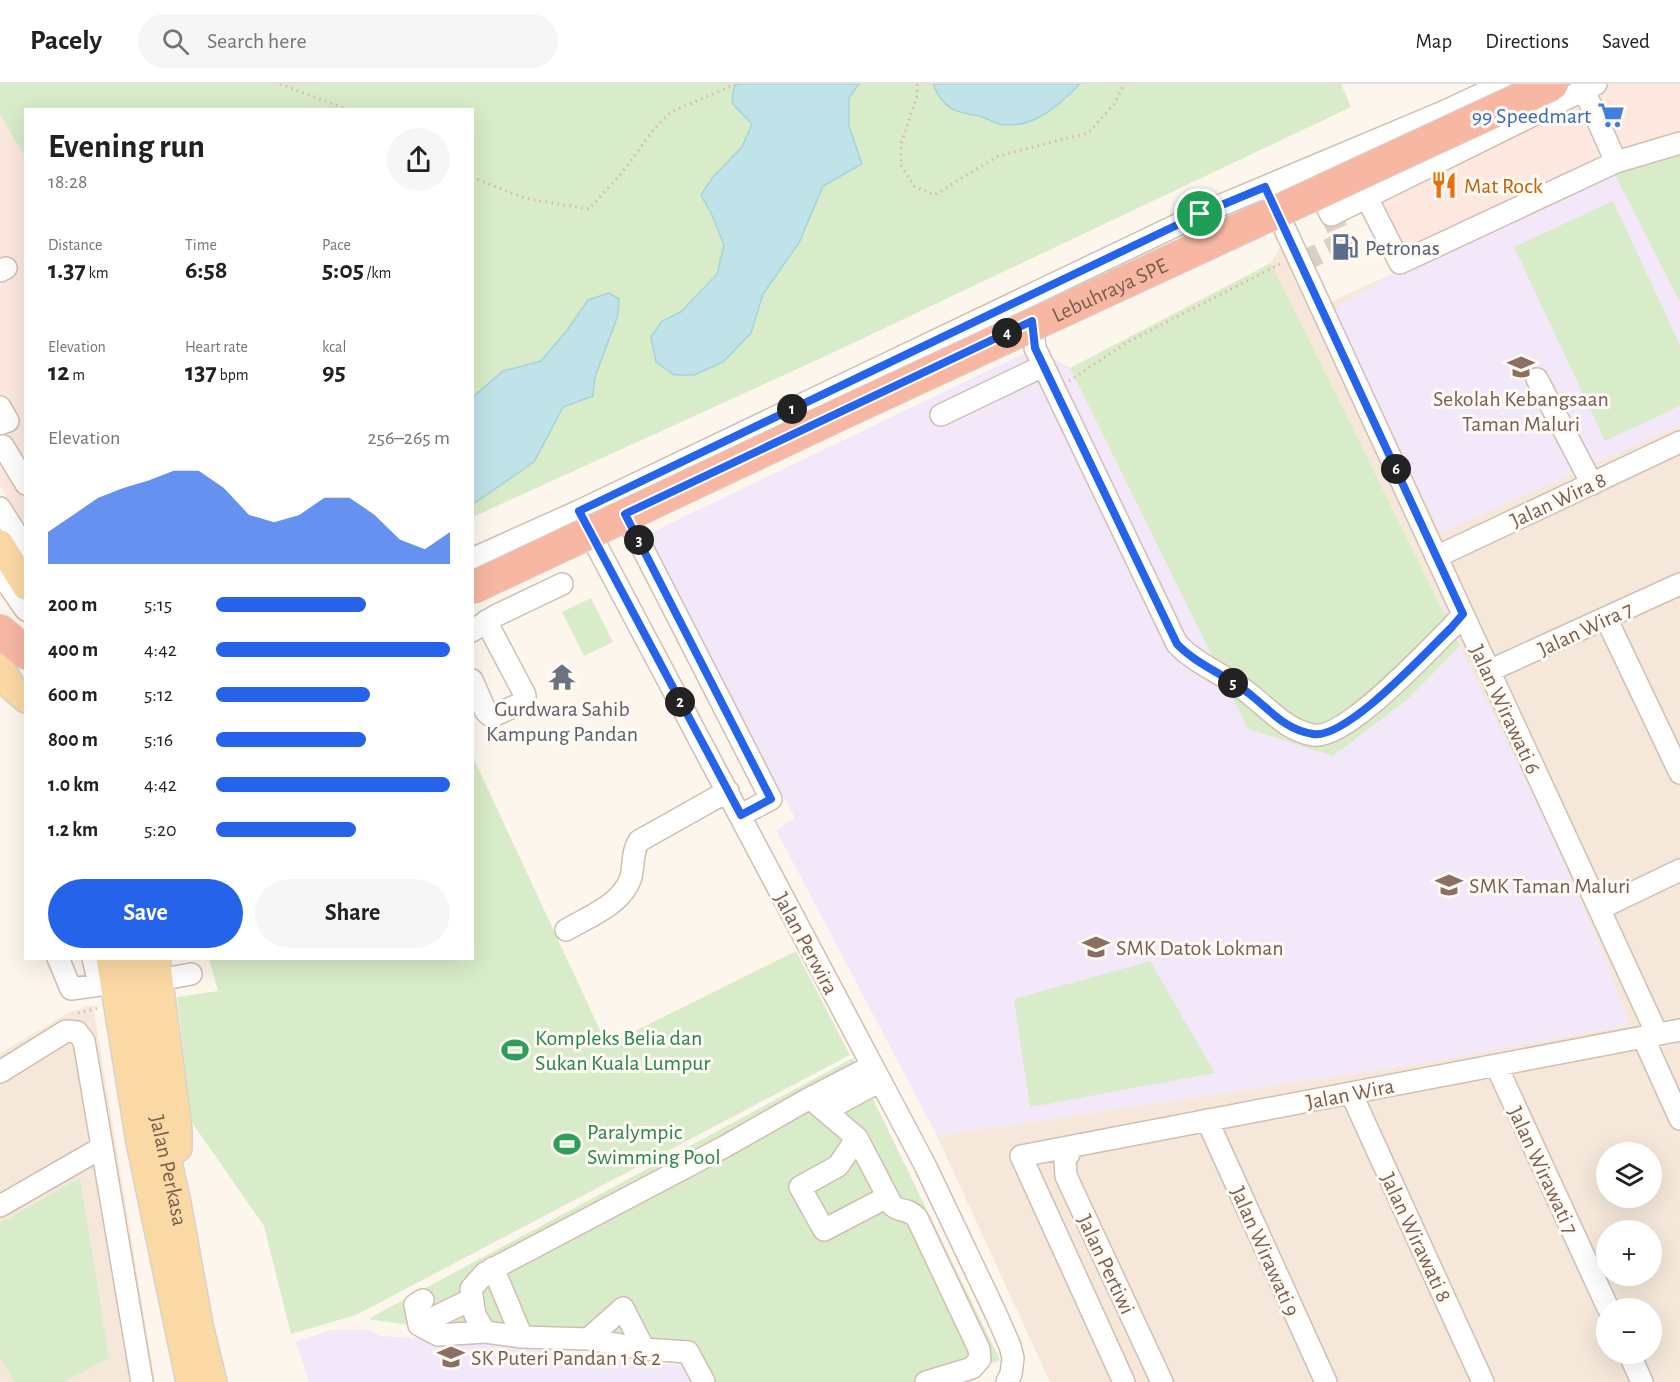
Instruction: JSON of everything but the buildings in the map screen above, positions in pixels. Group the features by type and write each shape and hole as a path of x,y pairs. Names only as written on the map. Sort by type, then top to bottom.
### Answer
{"highway":[{"name":"Lebuhraya SPE","path":"474,583 1510,84"},
{"name":"Lebuhraya SPE","path":"474,583 1552,84"},
{"path":"0,631 24,651"},
{"path":"0,644 24,662"}],"main road":[{"path":"18,544 24,576"},
{"path":"0,668 24,698"},
{"name":"Jalan Perkasa","path":"130,960 155,1104 213,1382"},
{"path":"157,969 178,1130 177,1203"},
{"name":"Jalan Perkasa","path":"108,976 190,1382"}],"street":[{"path":"474,583 625,514 1032,321 1270,196 1503,84"},
{"path":"1312,177 1459,121 1534,84"},
{"path":"1312,177 1331,215 1590,87 1616,162"},
{"path":"1367,198 1400,263 1616,162 1680,143"},
{"path":"474,558 579,511 1200,214 1270,196"},
{"name":"Jalan Wirawati 6","path":"1270,196 1599,909 1650,1036 1680,1119"},
{"path":"1032,321 1035,348 1043,366 1177,644 1187,654 1251,695 1273,715 1294,729 1315,735 1328,733 1355,718 1463,614"},
{"path":"941,415 1043,366"},
{"path":"1537,379 1592,484"},
{"path":"0,406 8,421 0,424"},
{"name":"Jalan Wira 8","path":"1436,557 1680,442"},
{"path":"0,448 3,446 24,481"},
{"path":"0,508 18,544"},
{"name":"Jalan Perwira","path":"579,511 925,1165 1003,1330 1013,1358 1011,1374 1007,1382"},
{"path":"625,514 771,799 741,815"},
{"path":"0,573 24,607"},
{"path":"485,623 562,584"},
{"name":"Jalan Wira 7","path":"1489,671 1680,584"},
{"path":"474,586 485,623 525,695 525,699 491,716 486,712 474,685"},
{"path":"1606,618 1680,773"},
{"path":"566,930 614,902 623,893 632,875 635,847 639,841 728,791"},
{"path":"1599,909 1680,870"},
{"path":"59,960 71,989 108,976 95,960"},
{"path":"157,969 191,974"},
{"name":"Jalan Wira","path":"1021,1156 1680,1030"},
{"path":"0,1072 66,1031 77,1032 84,1041 141,1382"},
{"name":"Jalan Wirawati 7","path":"1496,1065 1603,1298"},
{"path":"485,1332 475,1314 471,1288 485,1273 724,1147 817,1105 876,1074"},
{"name":"Jalan Wirawati 8","path":"1351,1093 1483,1382"},
{"path":"817,1105 857,1138 895,1208 909,1211 917,1218 980,1354 980,1359 972,1368 926,1382"},
{"name":"Jalan Wirawati 9","path":"1207,1120 1326,1382"},
{"path":"857,1138 838,1166 800,1187 824,1230 887,1197"},
{"name":"Jalan Pertiwi","path":"1072,1146 1065,1161 1066,1176 1162,1382"},
{"path":"0,1206 101,1148"},
{"name":"Jalan Pertiwi","path":"1021,1156 1124,1382"},
{"path":"838,1166 872,1166"},
{"path":"493,1268 522,1337"},
{"path":"419,1325 415,1305 423,1299"},
{"path":"419,1325 472,1299"},
{"path":"588,1339 623,1308 644,1349"},
{"path":"419,1325 438,1335 485,1332 522,1337 588,1339 644,1349 688,1352 704,1382"},
{"path":"1634,1364 1642,1382"}],"path":[{"path":"280,84 344,108"},
{"path":"474,178 524,198 589,209 621,174 654,129 670,112 736,84"},
{"path":"917,84 916,96 901,144 901,165 914,186 934,195 998,156 1088,133 1114,104 1124,84"},
{"path":"1055,390 1126,343 1282,263"}],"shaded area":[{"path":"1586,84 1680,84 1680,155 1614,173 1397,271 1359,192"},
{"path":"0,115 24,155 24,527 0,486"},
{"path":"1680,155 1680,1382 1050,1382 937,1136 1411,1065 1630,1025 1598,942 1549,828 1271,263 1294,223 1332,301 1614,173"},
{"name":"Sekolah Kebangsaan Taman Maluri","path":"1614,173 1680,302 1680,425 1441,533 1334,309 1397,271"},
{"path":"1035,348 1070,368 1248,729 1408,699 1460,646 1549,828 1598,942 1630,1025 1411,1065 937,1136 776,830 795,818 646,535"},
{"path":"93,1005 155,1382 0,1382 0,1053 70,1012"},
{"name":"SK Puteri Pandan 1 & 2","path":"330,1330 370,1330 380,1336 490,1342 687,1366 695,1382 309,1382 296,1342"}],"green space":[{"path":"0,84 1341,84 1351,107 830,354 474,517 474,108 24,108 24,155 0,115"},
{"path":"1680,155 1680,302 1614,173"},
{"path":"1613,201 1680,345 1680,406 1605,441 1514,247"},
{"path":"1271,263 1460,646 1408,699 1333,756 1248,729 1070,368"},
{"path":"591,598 613,642 584,656 562,612"},
{"name":"Kompleks Belia dan Sukan Kuala Lumpur","path":"474,759 607,1045 796,951 850,1055 356,1315 291,1334 264,1226 191,1121 177,997 218,991 209,960 474,960"},
{"path":"1150,961 1215,1073 1030,1107 1014,999"},
{"path":"853,1058 1000,1360 932,1382 693,1382 680,1364 368,1319"},
{"path":"80,1178 109,1358 63,1382 14,1382 0,1357 0,1223"}],"water":[{"path":"739,84 859,84 849,98 849,126 862,164 823,186 799,243 763,294 751,333 723,362 694,375 674,375 656,362 651,337 662,321 681,312 717,274 724,245 701,195 713,177 742,147 752,124 732,103 734,86"},
{"path":"933,84 1080,84 1047,113 1027,122 1005,125 950,108 941,99"},
{"path":"609,293 619,299 618,315 595,377 593,396 563,407 534,462 474,503 474,396 503,371 541,361 568,329 588,300"}],"tunnel":[{"path":"1300,263 1343,242 1331,215"}],"place":[{"name":"99 Speedmart","path":"1611,115"},
{"name":"Mat Rock","path":"1444,185"},
{"name":"Petronas","path":"1345,247"},
{"name":"Sekolah Kebangsaan Taman Maluri","path":"1521,367"},
{"name":"Gurdwara Sahib Kampung Pandan","path":"562,677"},
{"name":"SMK Taman Maluri","path":"1449,885"},
{"name":"SMK Datok Lokman","path":"1096,947"},
{"name":"Kompleks Belia dan Sukan Kuala Lumpur","path":"515,1050"},
{"name":"Paralympic Swimming Pool","path":"567,1144"},
{"name":"SK Puteri Pandan 1 & 2","path":"451,1357"}],"route":[{"path":"1265,187 1463,614 1368,708 1341,727 1328,733 1315,735 1294,729 1273,715 1251,695 1187,654 1177,644 1035,348 1032,321 625,514 771,799 741,815 579,511 1200,214 1265,187"}]}
